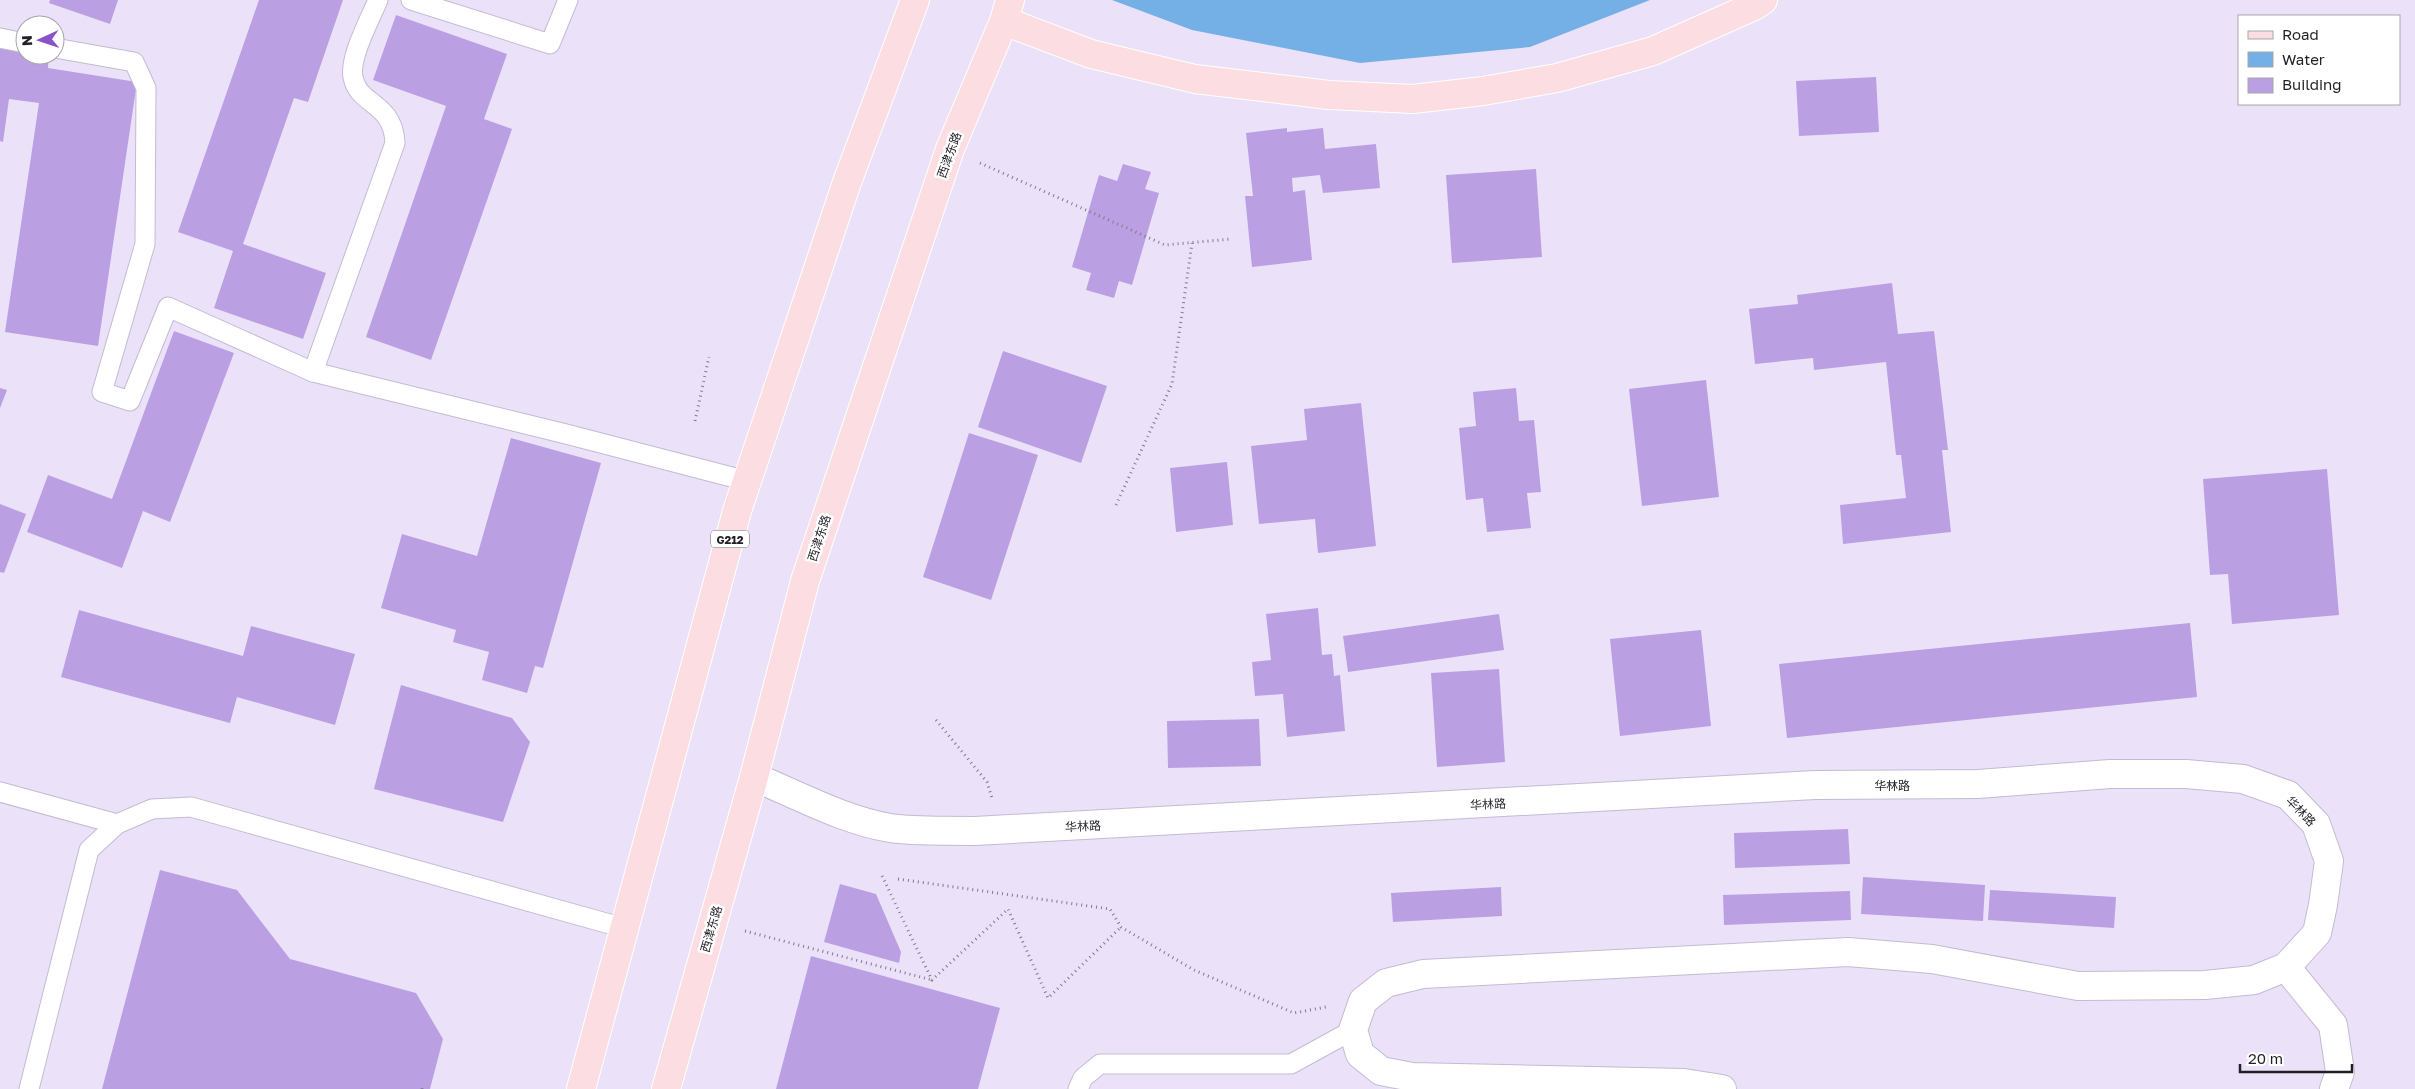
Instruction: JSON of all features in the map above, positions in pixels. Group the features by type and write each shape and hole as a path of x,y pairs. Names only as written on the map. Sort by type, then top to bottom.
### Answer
{"main road":[{"name":"G212","path":"581,1089 747,481 846,185 915,0"},
{"path":"1007,10 1090,54 1194,79 1329,95 1413,99 1483,91 1557,78 1644,54 1754,6 1763,0"},
{"name":"西津东路","path":"666,1089 754,777 805,582 950,149 1007,10"}],"street":[{"name":"华林路","path":"754,777 809,799 827,809 890,828 975,831 1815,785 1978,784 2110,774 2186,774 2244,779 2288,795 2316,824 2329,861 2317,933 2286,967 2254,980 2206,985 2078,986 1932,959 1848,952 1422,974 1386,983 1362,1001"},
{"path":"2286,967 2333,1025 2340,1072 2334,1089"},
{"path":"1362,1001 1353,1030 1360,1054 1381,1070 1412,1077 1684,1083 1722,1089"}],"lane":[{"path":"313,372 395,143 390,120 383,111 361,94 353,77 355,59 378,0"},
{"path":"412,0 550,44 568,0"},
{"path":"0,38 15,41"},
{"path":"65,50 134,62 146,88 145,244 102,392 130,401 168,307 313,372 747,481"},
{"path":"0,792 117,824"},
{"path":"29,1089 89,850 117,824 152,809 191,807 624,928"},
{"path":"1078,1089 1083,1078 1100,1064 1291,1064 1353,1030"}],"path":[{"path":"950,149 1165,245 1231,239"},
{"path":"1116,505 1172,384 1192,243"},
{"path":"695,421 709,357"},
{"path":"936,720 987,782 1004,830"},
{"path":"882,876 932,980"},
{"path":"898,879 1110,909 1121,926 1194,970 1294,1013 1362,1001"},
{"path":"932,980 1008,908 1048,998 1121,926"},
{"path":"713,922 932,980"}],"water":[{"path":"1112,0 1650,0 1530,47 1360,63 1192,30"}],"building":[{"path":"50,0 118,0 110,24 49,3"},
{"path":"259,0 343,0 308,102 294,98 243,244 326,273 303,339 214,308 233,251 178,232"},
{"path":"396,15 507,54 484,119 512,129 431,360 366,337 446,106 373,80"},
{"path":"0,47 15,49 15,65 48,65 48,68 137,82 98,346 5,332 39,103 9,99 3,142 0,141"},
{"path":"1876,77 1879,132 1799,136 1796,81"},
{"path":"1287,128 1287,132 1323,128 1325,149 1376,144 1380,188 1323,193 1320,175 1292,178 1293,192 1305,190 1312,260 1252,267 1245,196 1253,196 1246,133"},
{"path":"1123,164 1151,172 1145,189 1159,193 1132,285 1119,281 1114,298 1086,290 1091,273 1072,267 1099,175 1117,181"},
{"path":"1536,169 1542,257 1452,263 1446,175"},
{"path":"1892,283 1898,334 1934,331 1948,450 1942,450 1951,532 1843,544 1840,505 1906,498 1901,455 1896,455 1886,362 1814,370 1813,358 1755,364 1749,309 1798,304 1797,295"},
{"path":"174,331 234,353 170,522 143,511 122,568 27,532 48,475 112,499"},
{"path":"1003,351 1107,386 1081,463 978,427"},
{"path":"1706,380 1719,497 1642,506 1629,389"},
{"path":"0,388 7,390 0,408"},
{"path":"1516,388 1519,421 1534,420 1541,492 1527,493 1531,528 1487,532 1483,498 1466,500 1459,428 1476,426 1473,392"},
{"path":"1361,403 1376,546 1318,553 1315,519 1259,524 1251,446 1307,440 1304,409"},
{"path":"969,433 1038,455 991,600 923,577"},
{"path":"511,438 601,463 543,668 535,666 527,693 482,680 489,652 453,642 456,630 381,608 402,534 477,556"},
{"path":"1227,462 1233,525 1176,532 1170,468"},
{"path":"2327,469 2339,615 2232,624 2228,574 2210,575 2203,479"},
{"path":"0,504 26,514 4,573 0,572"},
{"path":"1318,608 1322,655 1332,654 1334,676 1340,675 1345,731 1287,737 1283,694 1255,696 1252,662 1271,660 1266,614"},
{"path":"79,610 243,656 251,626 355,654 335,725 237,697 230,723 61,677"},
{"path":"1499,614 1504,650 1348,672 1343,636"},
{"path":"2190,623 2197,697 1787,738 1779,664"},
{"path":"1701,630 1711,726 1620,736 1610,639"},
{"path":"1499,669 1505,762 1437,767 1431,673"},
{"path":"401,685 512,718 530,742 503,822 374,789"},
{"path":"1259,719 1261,766 1168,768 1167,721"},
{"path":"1848,829 1850,864 1735,868 1734,833"},
{"path":"160,870 237,890 290,959 416,993 443,1039 430,1089 102,1089"},
{"path":"1863,877 1985,885 1983,921 1861,914"},
{"path":"840,884 876,894 901,952 899,963 824,942"},
{"path":"1501,887 1502,916 1393,922 1391,893"},
{"path":"1990,890 2116,897 2114,928 1988,920"},
{"path":"1850,891 1851,920 1724,925 1723,895"},
{"path":"811,956 1000,1008 978,1089 776,1089"}]}
